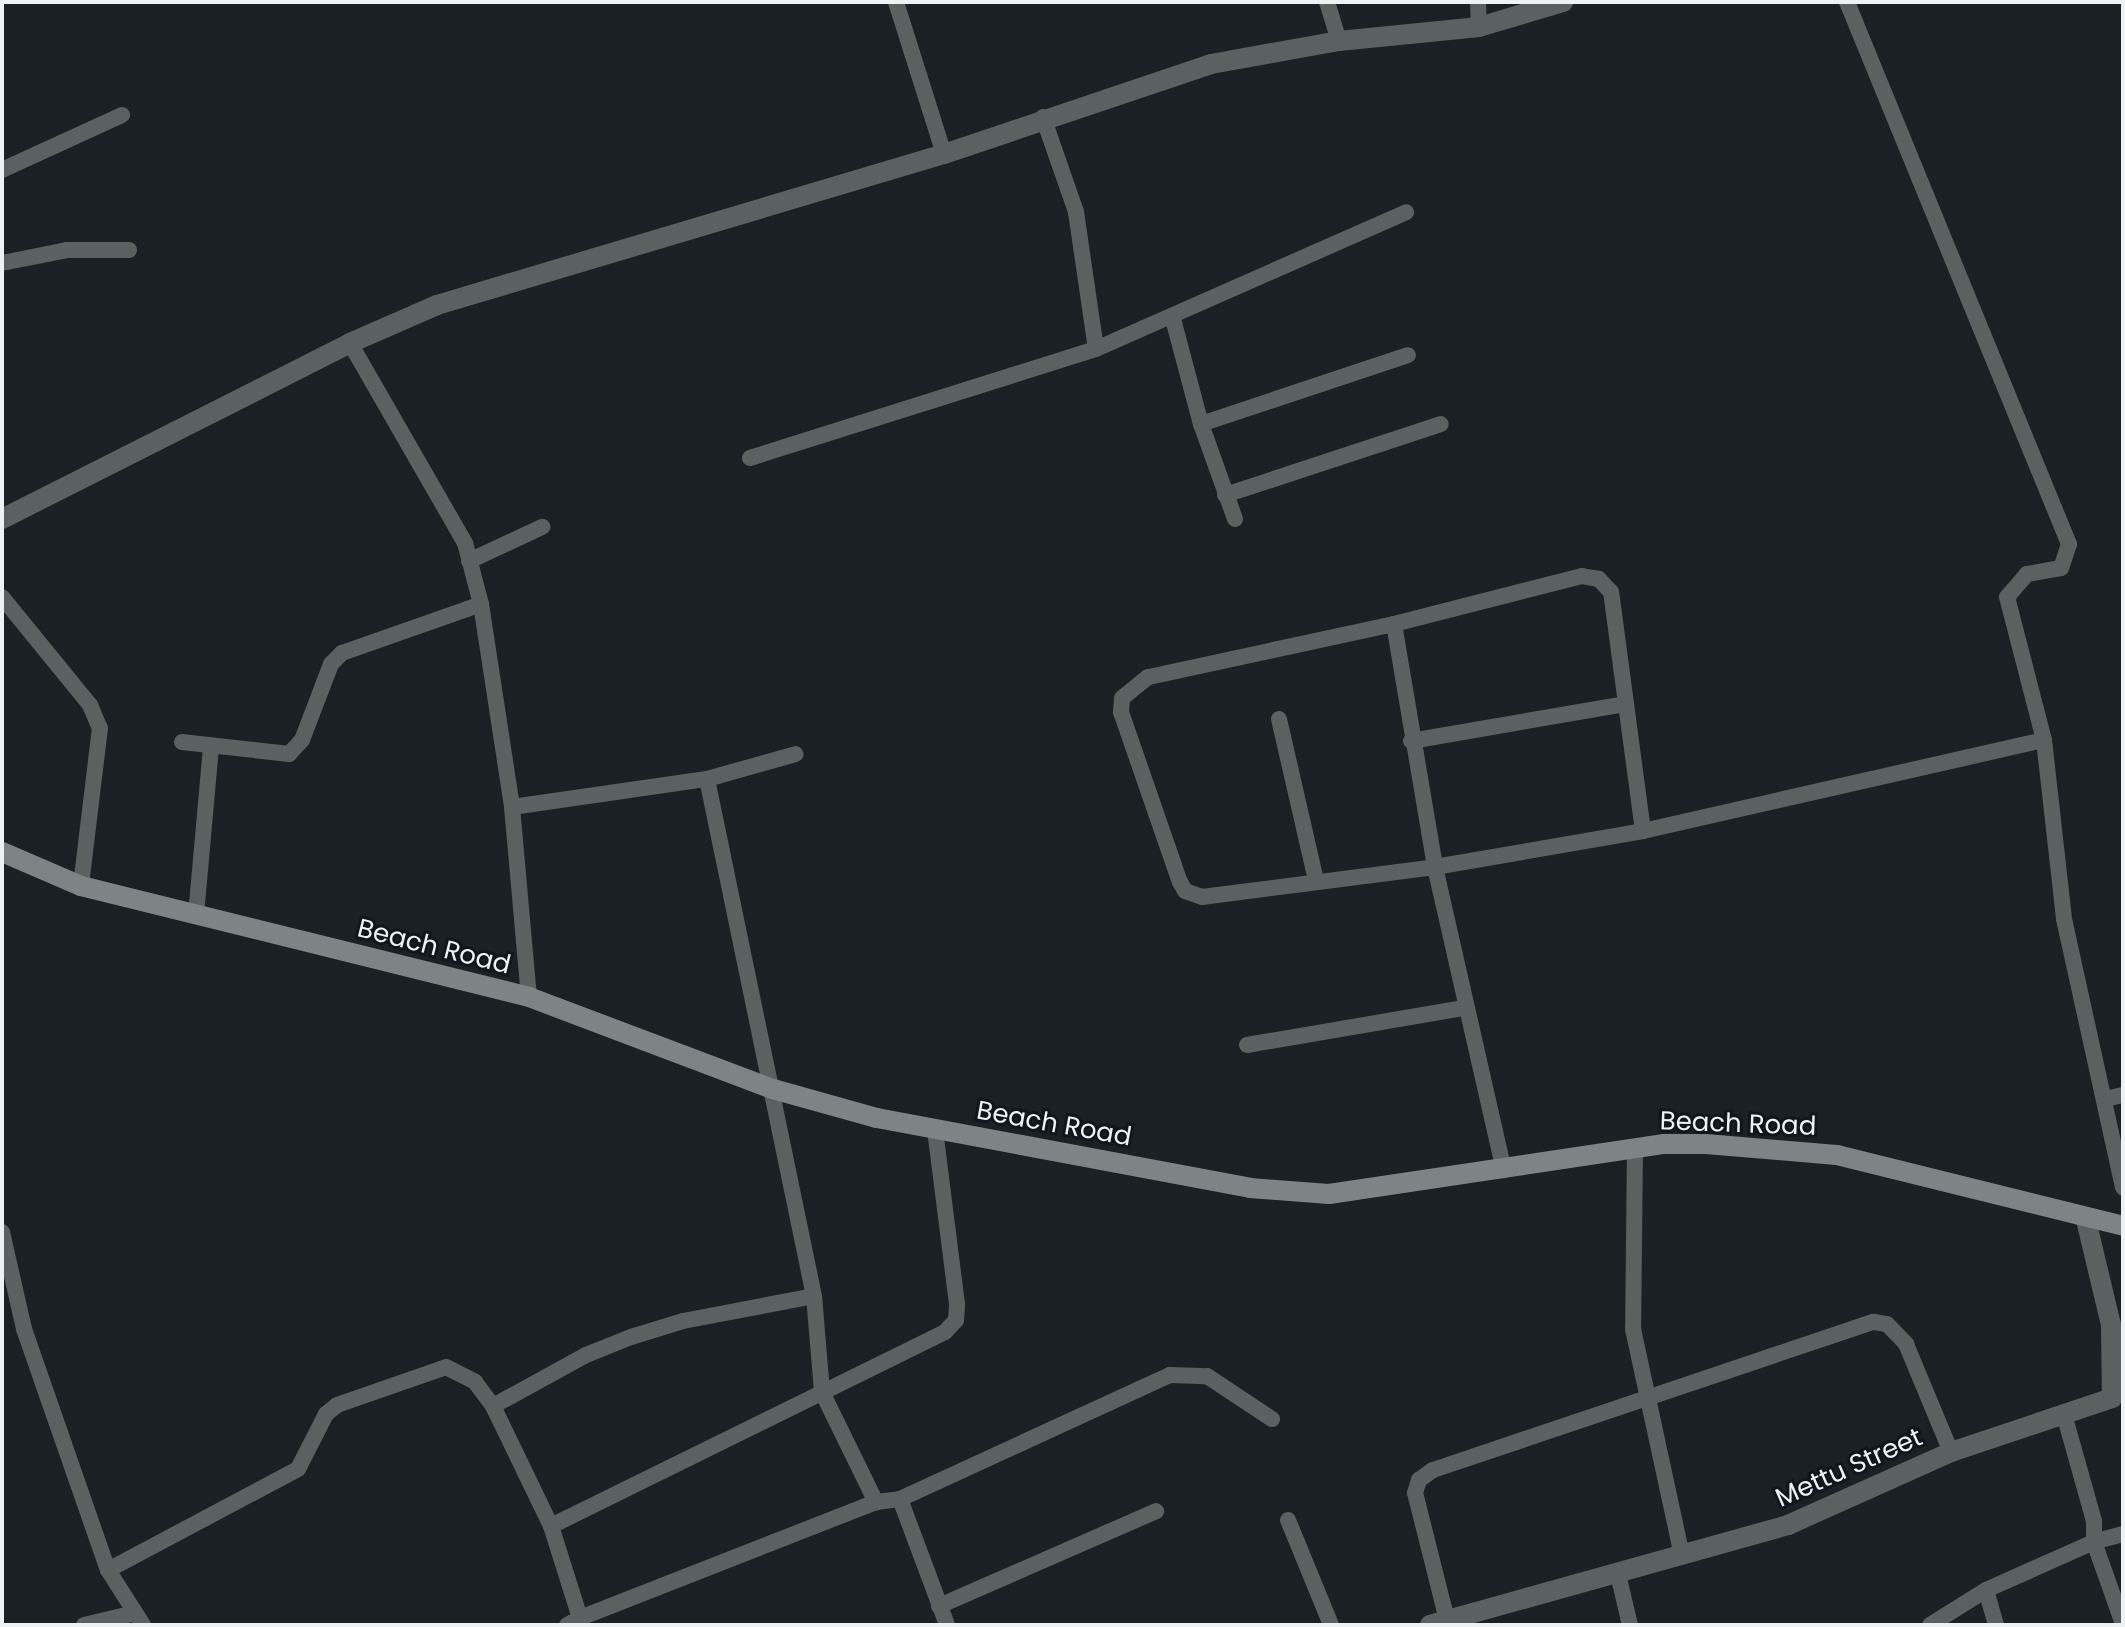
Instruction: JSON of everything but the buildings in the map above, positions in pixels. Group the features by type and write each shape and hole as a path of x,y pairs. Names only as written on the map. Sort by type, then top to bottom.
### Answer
{"main road":[{"name":"Beach Road","path":"2,852 81,886 529,997 773,1089 935,1129 1250,1188 1329,1194 1635,1148 1706,1144 1837,1155 1973,1186 2086,1220 2123,1226"}],"street":[{"path":"896,2 944,154"},
{"path":"1327,2 1339,41"},
{"path":"1478,2 1479,27"},
{"path":"2,519 350,343 437,305 944,154 1043,117 1211,64 1339,41 1479,27 1563,2"},
{"path":"1847,2 2069,544 2061,568 2027,574 2007,597 2044,740 2064,919 2123,1188"},
{"path":"2,170 122,115"},
{"path":"1043,117 1076,212 1096,349"},
{"path":"750,458 1096,349 1173,319 1406,212"},
{"path":"2,263 67,250 129,250"},
{"path":"1173,319 1201,424 1235,519"},
{"path":"350,343 465,543 481,604 512,807 529,997"},
{"path":"1201,424 1408,355"},
{"path":"1225,495 1441,424"},
{"path":"469,561 542,527"},
{"path":"1643,831 1611,592 1599,579 1582,576 1394,624 1148,677 1122,698 1124,721 1185,891 1202,897 1435,867 1643,831 2044,740"},
{"path":"2,597 90,705 100,728 81,886"},
{"path":"182,742 289,754 302,740 331,664 342,653 481,604"},
{"path":"1394,624 1411,741 1435,867 1464,1008 1504,1170"},
{"path":"1411,741 1625,704"},
{"path":"1279,719 1316,881"},
{"path":"196,915 211,746"},
{"path":"512,807 707,779 796,754"},
{"path":"707,779 814,1296 822,1392 876,1502"},
{"path":"1247,1045 1464,1008"},
{"path":"2105,1099 2123,1095"},
{"path":"551,1526 945,1332 956,1320 935,1129"},
{"path":"1635,1148 1633,1329 1682,1556"},
{"name":"Mettu Street","path":"1438,1622 1788,1525 1951,1452 2117,1396 2111,1325 2086,1220"},
{"path":"2,1232 24,1329 108,1570 139,1619 84,1625"},
{"path":"493,1406 586,1355 631,1337 683,1321 814,1296"},
{"path":"1438,1622 1415,1493 1419,1480 1433,1470 1874,1322 1887,1324 1906,1344 1951,1452"},
{"path":"108,1570 298,1469 326,1414 337,1405 446,1367 475,1382 493,1406 551,1526 574,1622 876,1502 900,1499 1170,1375 1207,1376 1272,1419"},
{"path":"2064,1414 2094,1521 2094,1542 2123,1624"},
{"path":"900,1499 947,1625"},
{"path":"939,1606 1156,1511"},
{"path":"1288,1520 1331,1625"},
{"path":"1930,1625 1986,1590 2094,1542 2123,1534"},
{"path":"1618,1574 1630,1625"},
{"path":"1986,1590 1996,1625"}]}
